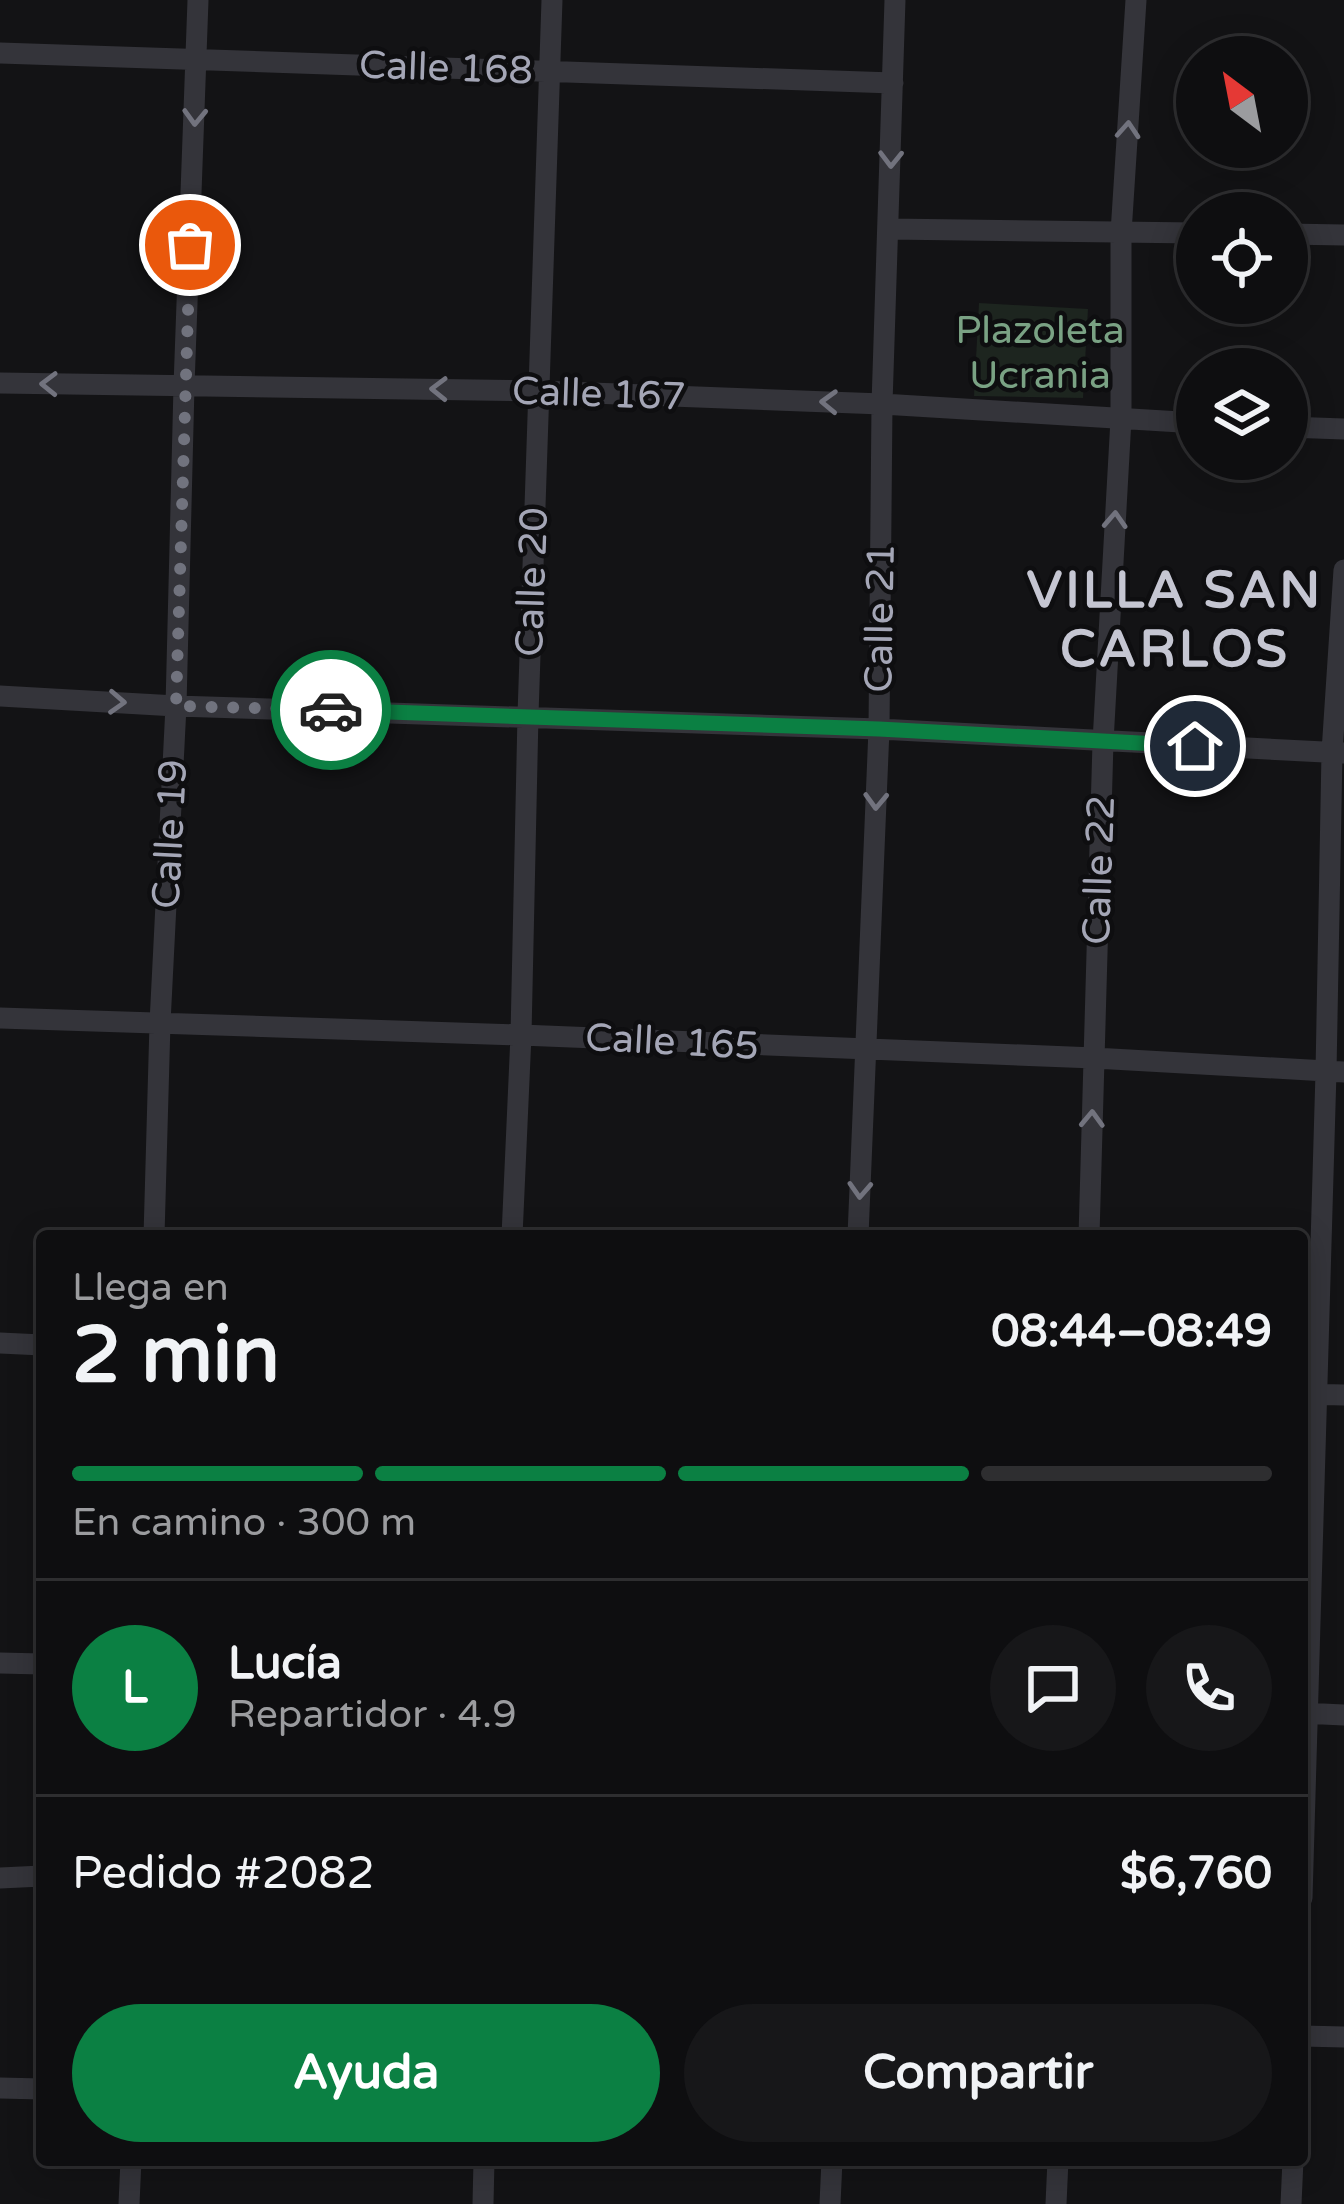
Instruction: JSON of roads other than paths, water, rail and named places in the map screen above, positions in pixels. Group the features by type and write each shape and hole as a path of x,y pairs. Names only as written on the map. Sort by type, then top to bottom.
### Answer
{"street":[{"name":"Calle 19","path":"154,1230 198,0"},
{"name":"Calle 20","path":"512,1230 552,0"},
{"name":"Calle 21","path":"858,1230 879,729 882,404 896,0"},
{"name":"Calle 22","path":"1089,1230 1103,742 1121,419 1121,232 1136,0"},
{"name":"Calle 168","path":"0,53 893,83"},
{"path":"890,229 1176,233"},
{"path":"1308,234 1344,235"},
{"name":"Calle 167","path":"0,383 539,391 882,404 1176,422"},
{"path":"1308,428 1344,429"},
{"path":"1308,1522 1310,1394 1335,1072 1344,570"},
{"path":"0,696 879,729 1338,753"},
{"name":"Calle 165","path":"0,1018 1094,1058 1335,1072"},
{"path":"0,1343 36,1346"},
{"path":"1310,1394 1344,1395"},
{"path":"0,1664 36,1664"},
{"path":"1308,1714 1344,1715"},
{"path":"0,1878 36,1876"},
{"path":"1308,2036 1344,2037"},
{"path":"0,2088 36,2089"},
{"path":"129,2204 131,2166"},
{"path":"483,2204 484,2166"},
{"path":"830,2204 832,2166"},
{"path":"1056,2204 1058,2166"},
{"path":"1291,2204 1293,2166"}],"district":[{"name":"VILLA SAN CARLOS","path":"1175,620"}],"park label":[{"name":"Plazoleta Ucrania","path":"1040,352"}]}
